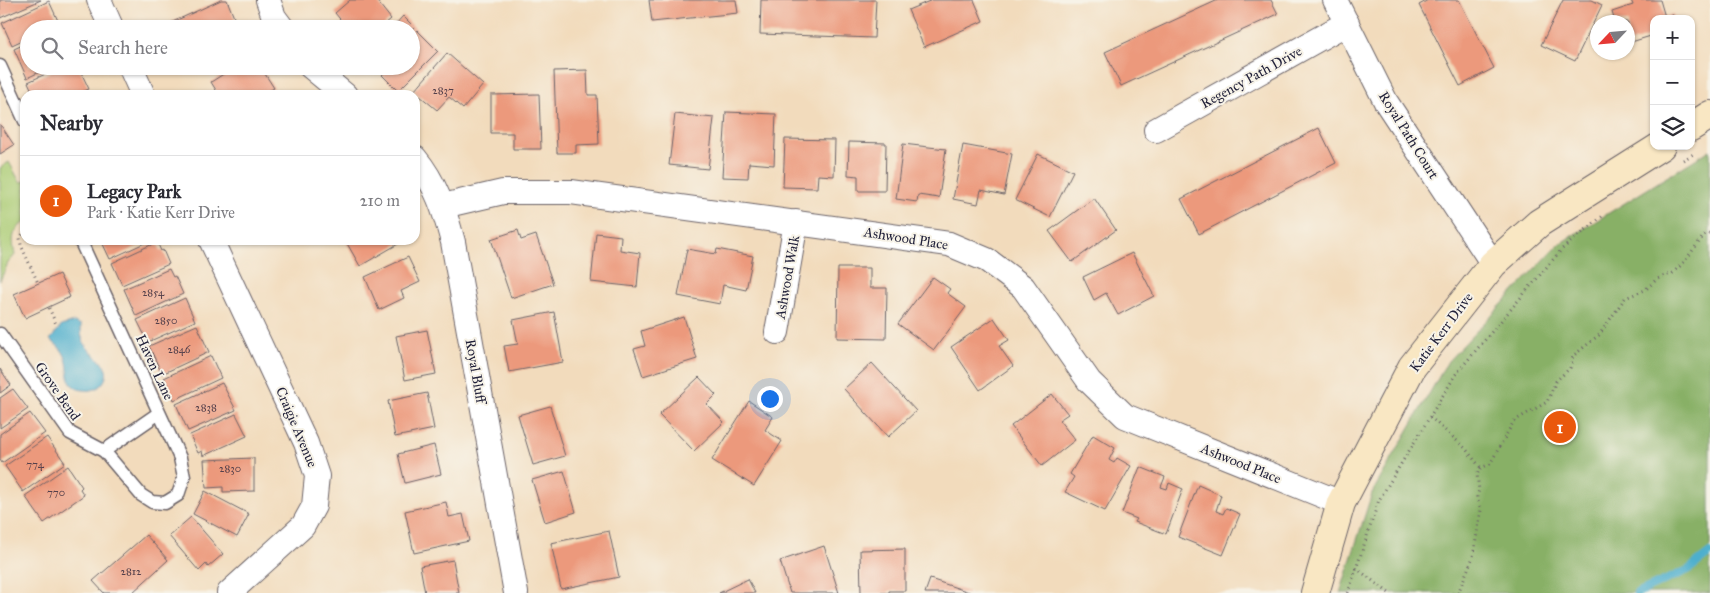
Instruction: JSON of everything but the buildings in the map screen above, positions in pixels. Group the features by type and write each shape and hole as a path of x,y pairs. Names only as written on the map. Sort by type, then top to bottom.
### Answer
{"street":[{"path":"99,0 108,20"},
{"path":"268,0 275,20"},
{"name":"Royal Path Court","path":"1335,0 1386,102 1493,264"},
{"name":"Regency Path Drive","path":"1156,130 1347,23"},
{"path":"134,75 141,90"},
{"path":"321,75 339,90"},
{"path":"1697,138 1710,116"},
{"name":"Katie Kerr Drive","path":"1315,593 1341,502 1412,367 1493,264 1539,223 1670,154"},
{"name":"Royal Bluff","path":"420,164 427,172 443,206 453,242 516,593"},
{"name":"Ashwood Place","path":"443,206 503,192 571,192 949,244 988,260 1023,287 1088,381 1125,416 1341,502"},
{"name":"Ashwood Walk","path":"777,332 796,222"},
{"name":"Craigie Avenue","path":"213,245 306,443 317,476 314,506 303,526 229,593"}],"lane":[{"path":"0,68 20,110"},
{"name":"Haven Lane","path":"82,245 180,458 184,477 178,495 165,503 152,502 141,495 104,451"},
{"name":"Grove Bend","path":"0,334 70,433 104,451"},
{"path":"104,451 159,413"}],"path":[{"path":"1670,154 1697,138"},
{"path":"1348,593 1379,500 1456,374 1562,249 1605,215"},
{"path":"1458,593 1474,557 1481,510 1477,497 1479,490 1477,474 1481,468 1490,464 1514,421 1547,402 1556,381 1570,368 1573,356 1599,335 1625,298 1645,290 1657,279 1672,273 1684,262 1705,234 1710,233"},
{"path":"21,245 38,283"},
{"path":"49,308 56,324"},
{"path":"1430,417 1465,448 1481,468"},
{"path":"1356,568 1389,593"}],"green space":[{"path":"1710,150 1710,593 1340,593 1372,493 1448,361 1559,244"},
{"path":"9,162 20,182 20,225 15,232 13,240 15,255 8,263 0,281 0,168"}],"water":[{"path":"74,322 81,325 81,335 84,342 102,362 107,373 101,385 93,390 83,390 73,386 64,353 50,340 61,326"}],"waterway":[{"path":"1637,593 1688,570 1710,553"}],"place":[{"name":"Legacy Park","path":"1560,427"}]}
